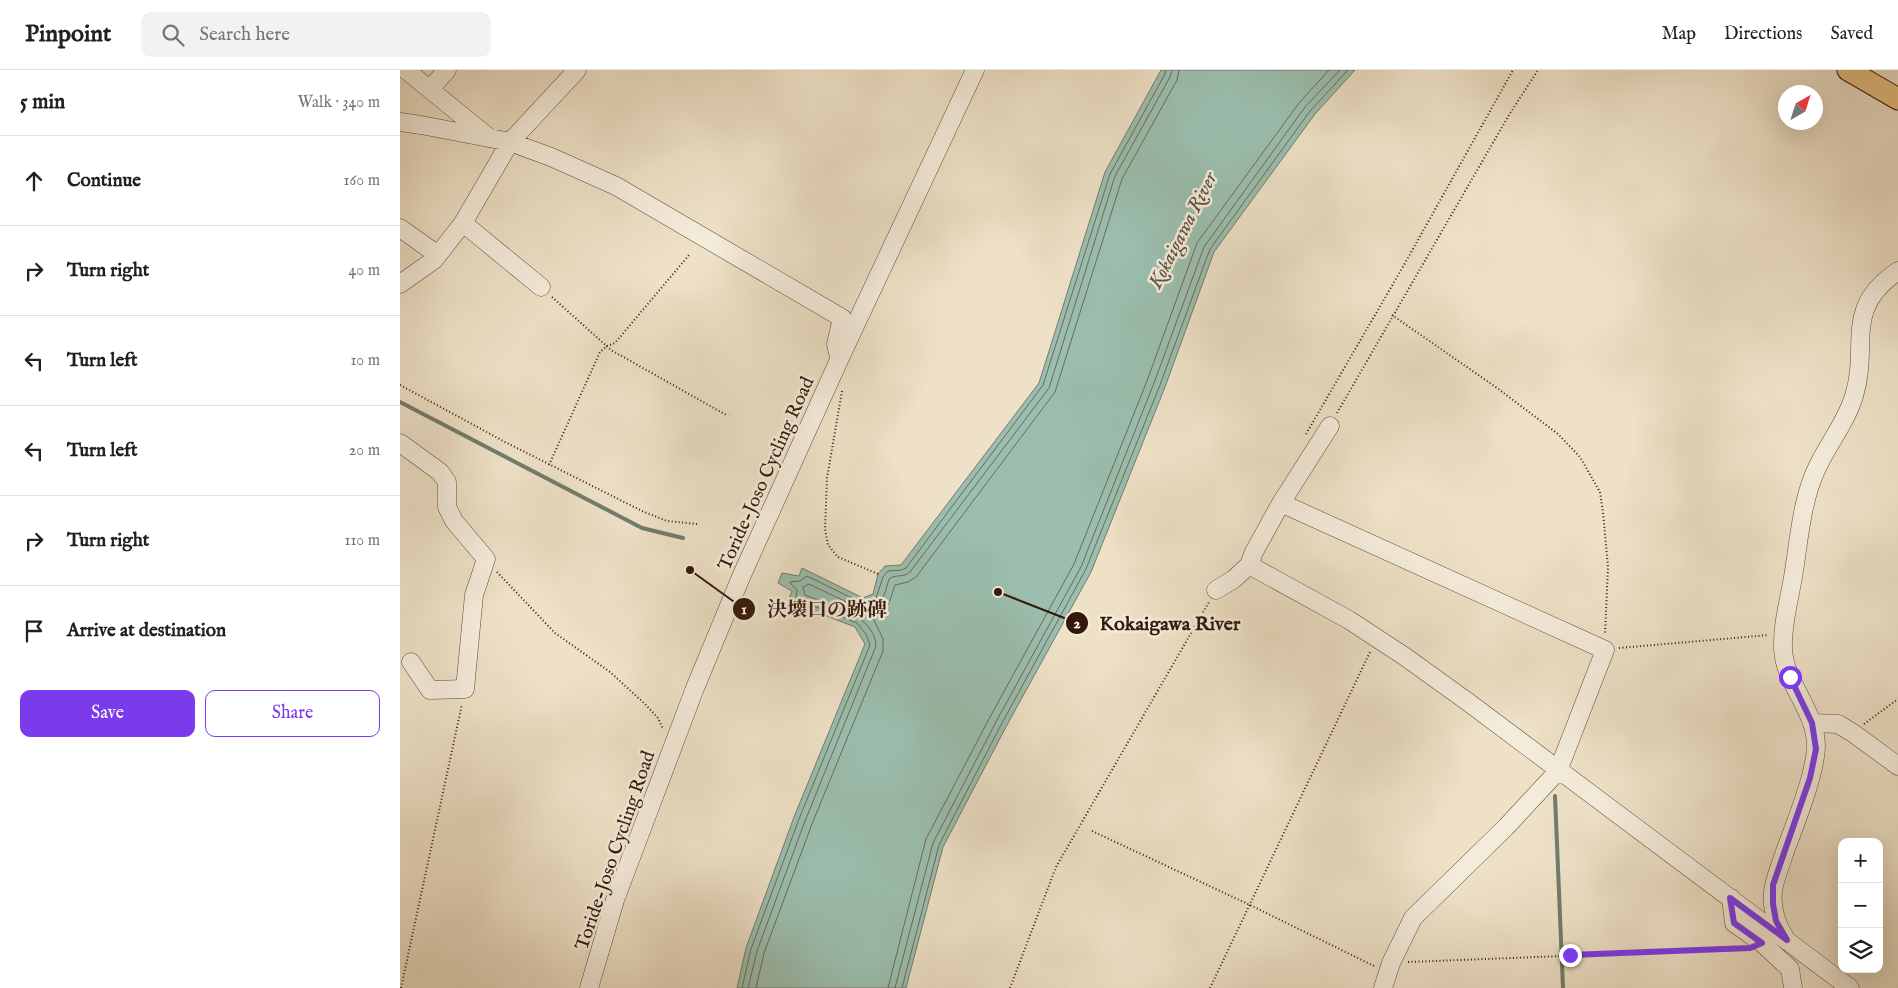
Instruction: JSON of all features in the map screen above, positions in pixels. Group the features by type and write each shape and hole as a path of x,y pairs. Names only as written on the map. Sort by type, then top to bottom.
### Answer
{"main road":[{"path":"1848,70 1898,99"}],"street":[{"path":"406,70 490,138"},
{"path":"430,89 447,70"},
{"path":"400,284 434,260 463,223 510,142 577,70"},
{"name":"Toride-Joso Cycling Road","path":"589,988 615,900 695,688 745,568 839,360 975,70"},
{"path":"400,122 421,124 510,142 551,156 616,186 842,318 836,344 839,360"},
{"path":"463,223 541,287"},
{"path":"400,228 438,255"},
{"path":"1787,940 1776,921 1773,904 1773,885 1810,778 1816,749 1812,723 1785,662 1783,637 1807,498 1815,471 1849,410 1858,380 1860,325 1863,314 1869,300 1878,287 1898,271"},
{"path":"1216,590 1234,579 1249,565 1254,552 1281,503 1330,426"},
{"path":"400,443 440,472 447,482 448,506 454,521 486,559 474,595 465,690 430,690 410,662"},
{"path":"1281,503 1605,650 1558,770 1506,827 1413,918 1387,975"},
{"path":"1249,565 1349,620 1468,702 1850,988"},
{"path":"1812,723 1838,724 1898,766"},
{"path":"1730,898 1734,923 1762,943 1790,969 1793,988"},
{"path":"1790,969 1821,966"}],"path":[{"path":"1330,426 1392,315 1509,115 1538,70"},
{"path":"550,465 600,352 607,346 615,343 689,255"},
{"path":"541,287 612,350 728,416"},
{"path":"1392,315 1497,388 1558,434 1580,457 1600,492 1604,520 1608,567 1605,650 1764,634 1783,637"},
{"path":"400,385 550,465 642,511 667,522 697,524"},
{"path":"842,389 827,478 825,529 828,545 838,557 878,574"},
{"path":"486,559 549,627 610,672 645,704 658,718 663,727 663,732"},
{"path":"1210,988 1377,638"},
{"path":"401,988 465,690"},
{"path":"1853,733 1898,699"},
{"path":"1092,830 1250,905 1387,975 1554,956 1750,948 1762,943"}],"water":[{"path":"1161,70 1355,70 1315,114 1214,252 1165,387 1091,572 943,847 906,988 737,988 746,948 794,817 865,644 855,627 788,601 792,591 778,583 782,573 799,576 802,568 863,598 873,594 878,574 885,566 901,565 1039,383 1105,172"}],"waterway":[{"path":"400,402 642,528 683,538"},
{"path":"1555,796 1563,988"}],"place":[{"name":"決壊口の跡碑","path":"690,570"},
{"name":"Kokaigawa River","path":"998,592"}],"route":[{"path":"1570,955 1750,948 1762,943 1734,923 1730,898 1787,940 1776,921 1773,904 1773,885 1810,778 1816,749 1812,723 1790,677"}]}
